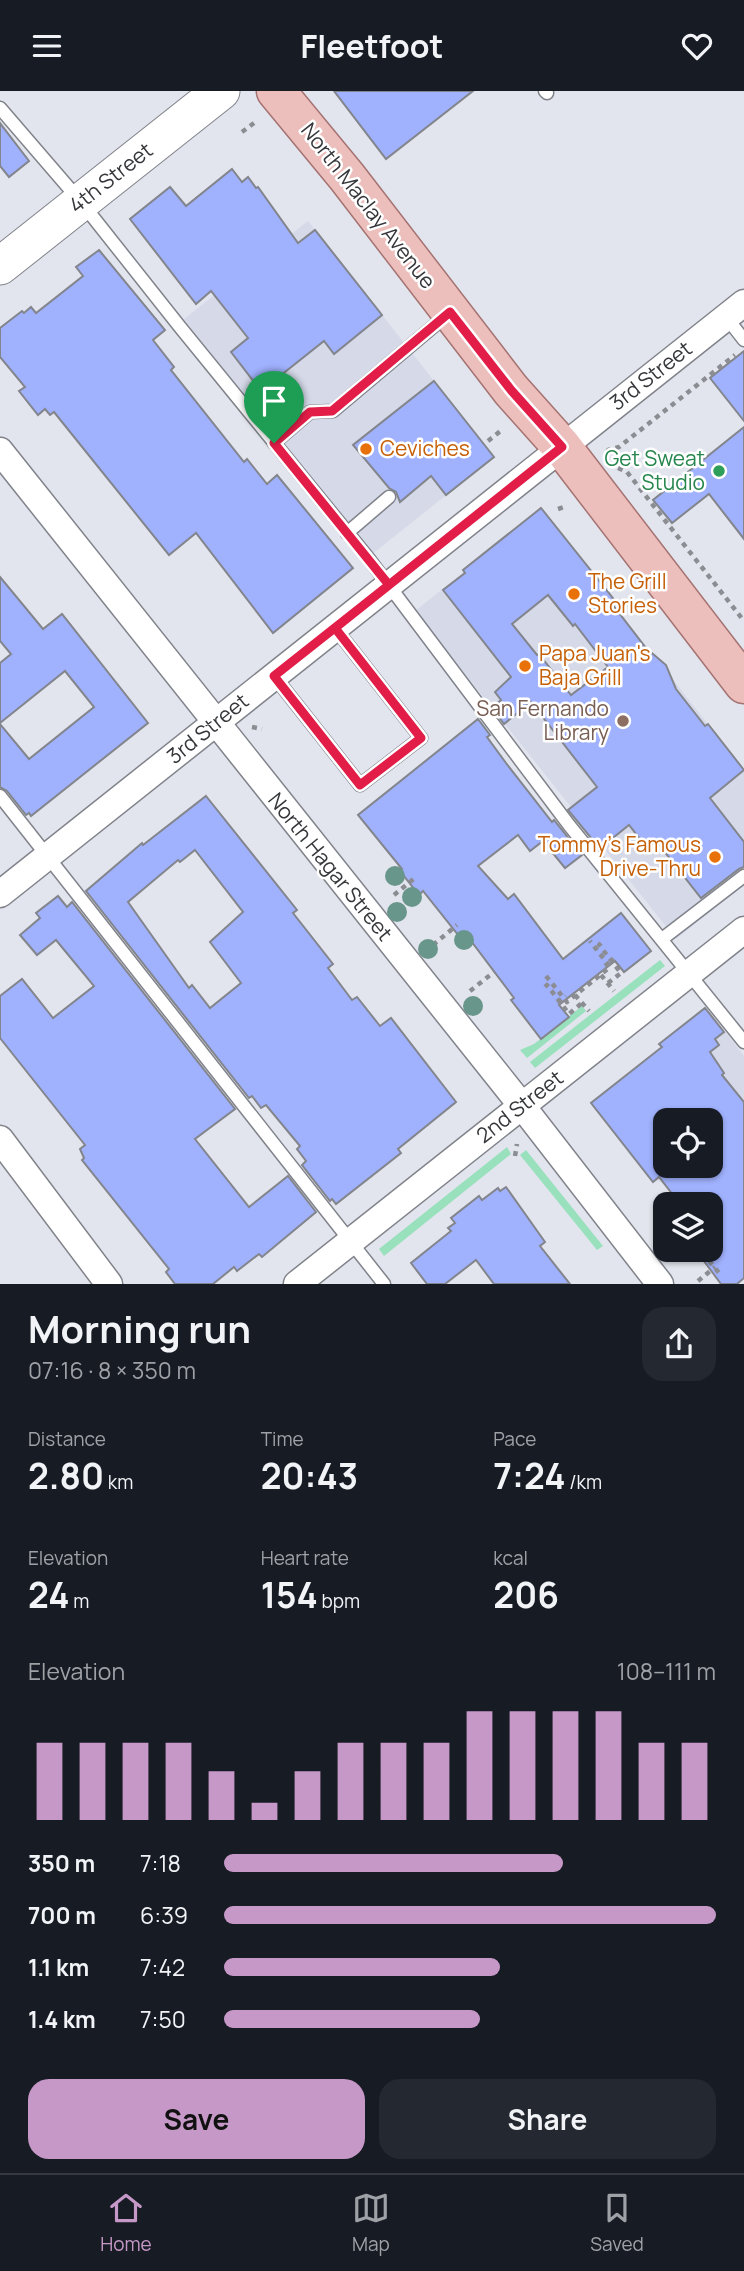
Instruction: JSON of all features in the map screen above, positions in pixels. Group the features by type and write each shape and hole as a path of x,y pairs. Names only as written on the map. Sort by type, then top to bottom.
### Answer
{"main road":[{"name":"North Maclay Avenue","path":"270,103 347,177 511,390 562,447 744,684"}],"street":[{"name":"4th Street","path":"0,266 221,91"},
{"name":"3rd Street","path":"0,894 735,310"},
{"name":"North Hagar Street","path":"0,451 522,1106 660,1284"},
{"name":"2nd Street","path":"297,1284 744,930"},
{"path":"0,1139 109,1284"}],"lane":[{"path":"0,108 81,202 389,585 569,825 744,1042"},
{"path":"735,310 744,340"},
{"path":"274,443 310,412 332,411 450,312"},
{"path":"347,533 388,497"},
{"path":"274,676 360,785 421,738 335,628"},
{"path":"0,796 384,1284"},
{"path":"662,939 744,876"}],"path":[{"path":"242,132 270,103"},
{"path":"744,348 619,447 607,450 613,459 613,469 625,470 744,621"},
{"path":"488,441 509,424"},
{"path":"394,895 416,877"},
{"path":"433,945 457,925"},
{"path":"546,976 567,1002 601,975 610,967 590,941"},
{"path":"601,943 599,944 621,973 608,983"},
{"path":"605,966 613,961"},
{"path":"470,991 494,972"},
{"path":"601,975 614,991"},
{"path":"545,987 547,985 569,1014 582,1003"},
{"path":"575,995 589,1011"},
{"path":"559,1002 566,996"},
{"path":"515,1156 517,1144"},
{"path":"710,1262 720,1274"},
{"path":"698,1281 715,1267"}],"shaded area":[{"path":"308,221 494,457 371,555 184,319"},
{"path":"540,511 744,770 744,885 676,939 415,611"},
{"path":"706,1007 744,1056 744,1131 734,1139 723,1125 723,1108 710,1108 659,1044"}],"green space":[{"path":"660,960 665,966 535,1068 530,1062"},
{"path":"582,1006 586,1011 527,1058 520,1050 534,1044"},
{"path":"507,1147 511,1154 384,1256 379,1249"},
{"path":"526,1150 603,1246 597,1250 520,1155"}],"building":[{"path":"334,91 473,91 386,159"},
{"path":"0,123 29,161 9,177 0,166"},
{"path":"232,169 242,182 248,177 256,188 258,187 298,243 315,230 382,315 334,354 324,341 261,391 231,352 248,338 211,291 196,304 130,219 170,187 186,206"},
{"path":"99,250 165,330 153,340 174,367 171,370 244,462 247,459 267,484 277,475 353,568 273,633 196,533 169,555 54,412 50,415 45,409 38,415 19,391 25,387 0,357 0,328 31,307 36,313 83,276 76,267"},
{"path":"744,351 744,421 710,378"},
{"path":"434,381 494,457 446,495 431,476 400,502 396,492 389,488 353,445"},
{"path":"744,427 744,539 709,494 672,523 653,500"},
{"path":"541,508 616,602 613,605 646,648 666,665 676,689 744,770 710,798 744,842 744,867 701,898 656,841 647,848 629,825 603,846 599,842 596,844 568,810 597,787 531,702 504,724 492,708 501,700 495,692 511,677 443,590 465,573 463,570","holes":["548,595 573,626 575,624 608,667 571,695 512,624"]},
{"path":"0,577 43,629 62,614 148,723 31,816 29,813 26,815 7,791 0,787 0,724 29,759 94,707 65,671 0,723 0,663 11,654 0,641"},
{"path":"478,719 506,763 552,822 554,820 582,855 565,868 543,841 530,851 518,835 478,866 508,899 514,894 563,959 621,913 651,951 624,972 615,961 559,1005 569,1017 541,1039 468,937 463,941 423,891 419,895 400,871 402,869 358,815"},
{"path":"206,796 297,910 293,913 333,964 328,968 352,1000 357,997 380,1026 391,1018 456,1102 398,1149 401,1153 336,1204 332,1199 330,1201 302,1165 306,1161 297,1149 300,1146 266,1105 261,1108 252,1096 249,1098 86,891 142,843 143,845","holes":["195,850 243,912 210,942 241,983 210,1008 192,985 189,988 128,902 178,860 180,862"]},
{"path":"58,896 67,907 72,902 235,1109 195,1139 249,1207 288,1176 316,1212 262,1257 259,1254 237,1271 234,1267 213,1284 175,1284 166,1272 169,1269 82,1160 84,1158 80,1149 85,1145 0,1038 0,996 22,979 53,1018 94,986 56,940 37,955 20,935 40,918 36,913"},
{"path":"705,1008 724,1032 715,1039 719,1045 710,1052 724,1073 722,1075 744,1102 744,1278 737,1284 721,1284 705,1262 723,1262 723,1192 671,1192 660,1178 723,1178 723,1108 653,1108 653,1178 658,1178 653,1182 591,1103 662,1047 659,1044"},
{"path":"506,1187 545,1242 540,1246 570,1284 494,1284 476,1260 445,1284 427,1284 411,1263 451,1231 448,1228 455,1223 451,1218 479,1196 482,1200 498,1188 500,1191"}],"place":[{"name":"Ceviches","path":"366,449"},
{"name":"Get Sweat Studio","path":"719,471"},
{"name":"The Grill Stories","path":"574,594"},
{"name":"Papa Juan's Baja Grill","path":"525,666"},
{"name":"San Fernando Library","path":"623,721"},
{"name":"Tommy's Famous Drive-Thru","path":"715,857"}],"route":[{"path":"274,443 310,412 332,411 450,312 511,390 562,447 335,628 421,738 360,785 274,676 389,585 274,443"}]}
